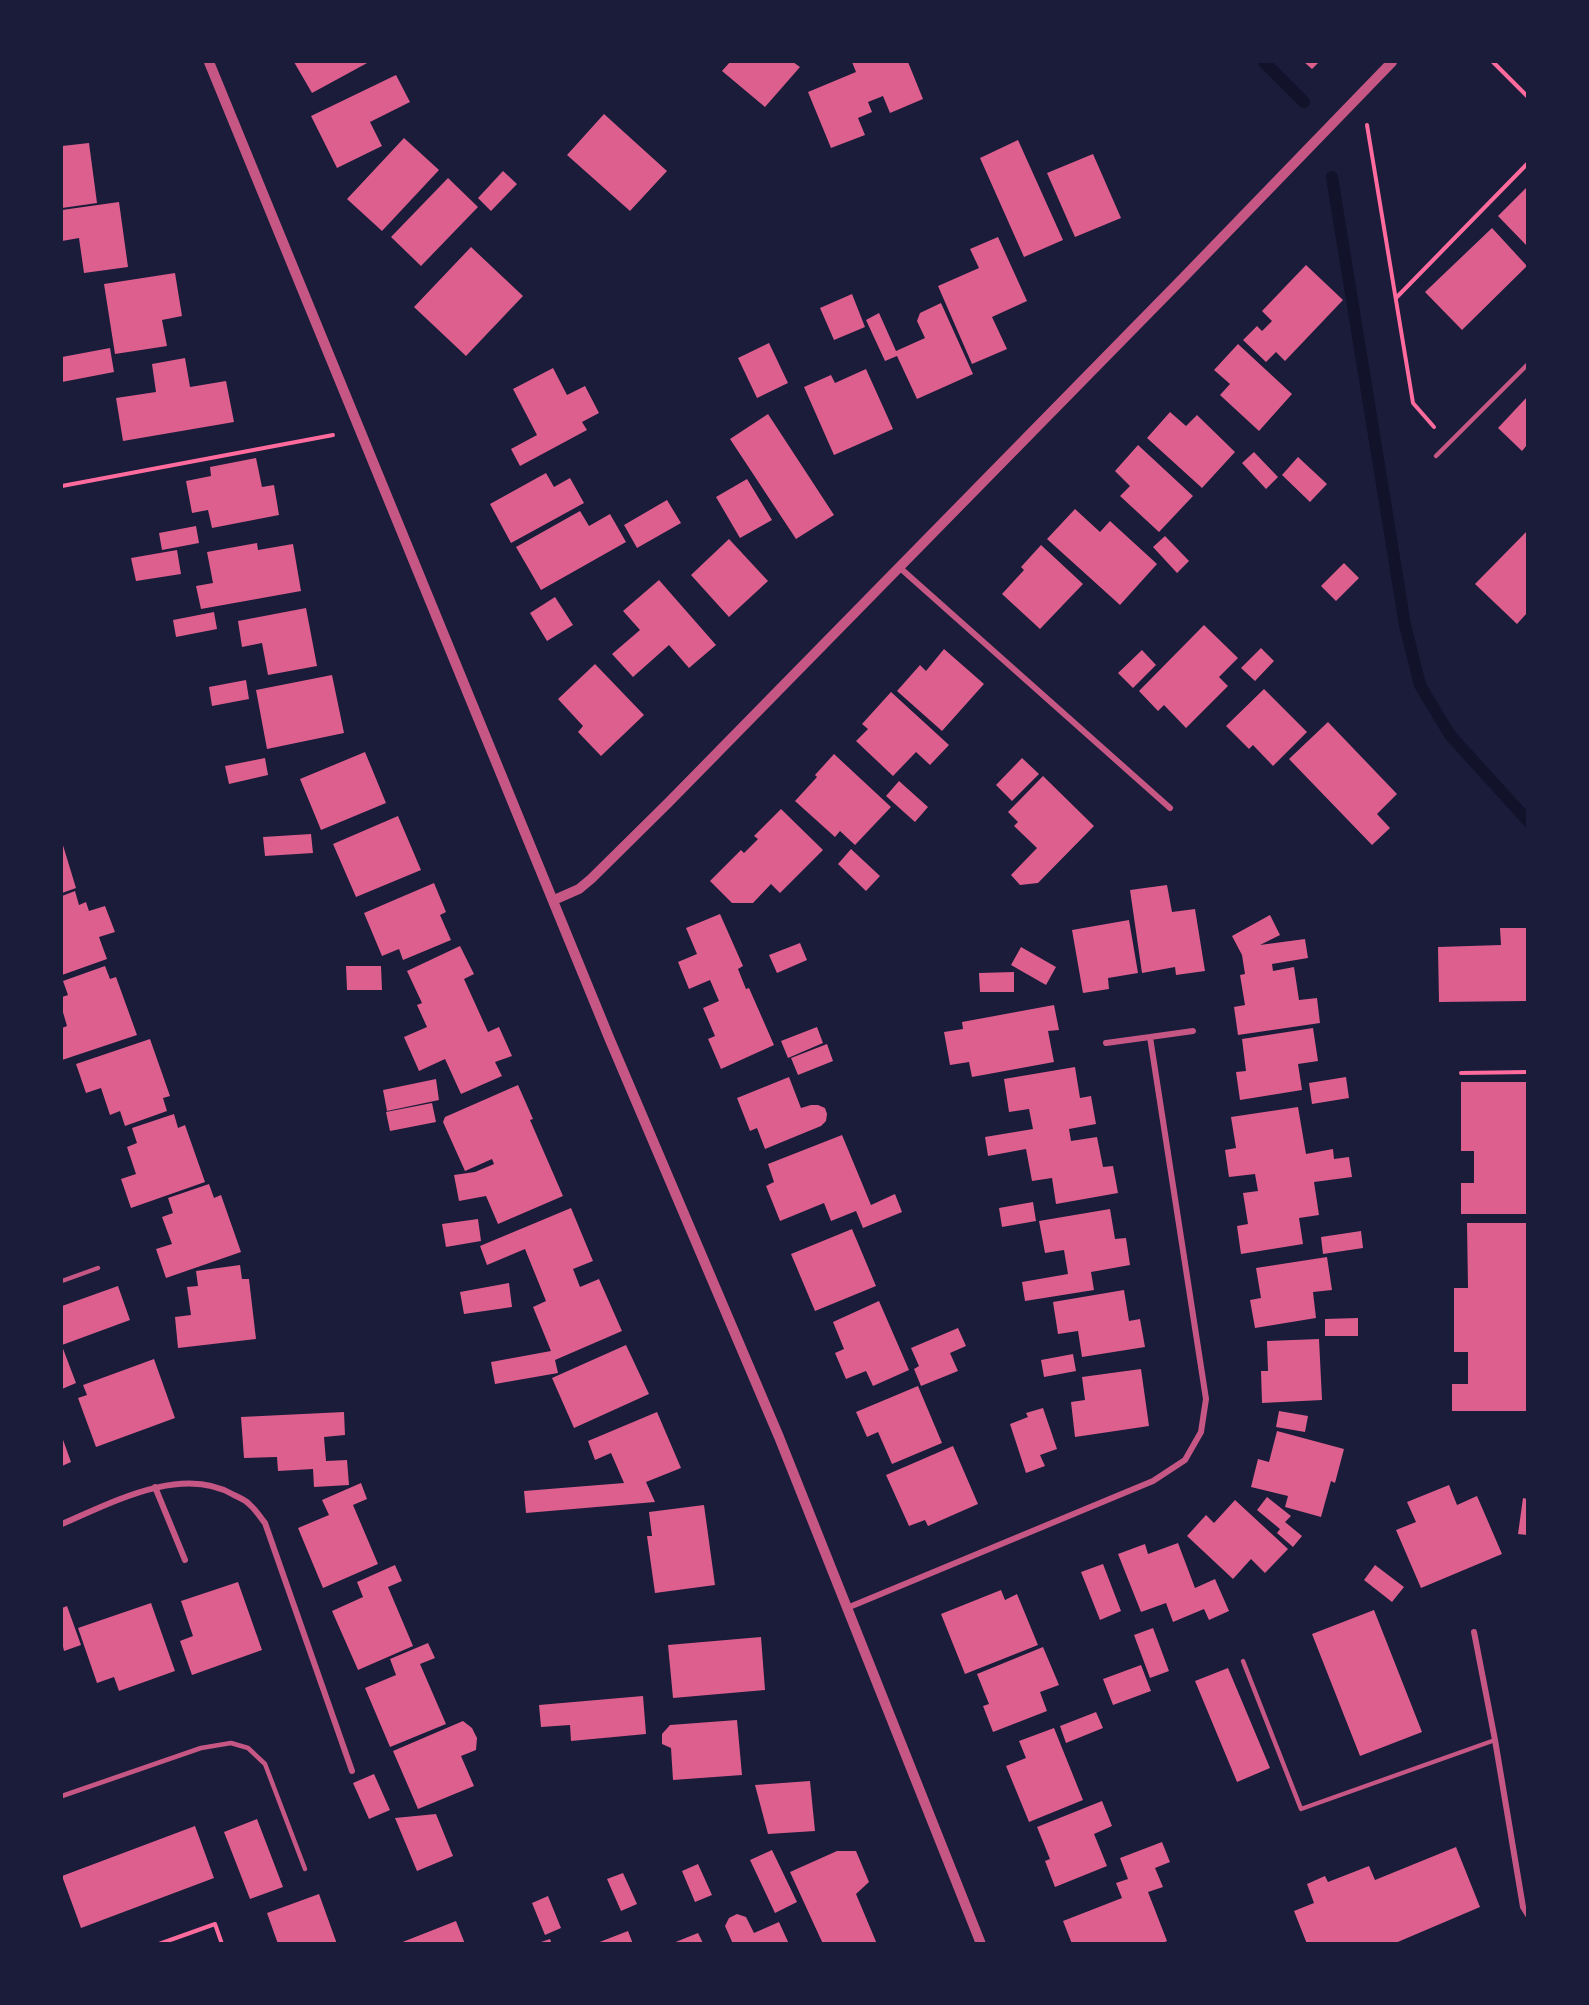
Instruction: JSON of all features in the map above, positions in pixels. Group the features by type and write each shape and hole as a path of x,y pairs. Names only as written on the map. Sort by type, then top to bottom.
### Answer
{"street":[{"path":"209,62 610,1040 779,1437 981,1944"},
{"path":"554,900 579,889 591,879 1183,278 1392,62"},
{"path":"899,567 1170,808"},
{"path":"1106,1043 1193,1031"},
{"path":"847,1608 1153,1481 1185,1460 1201,1432 1206,1399 1150,1037"},
{"path":"62,1524 132,1494 155,1487 210,1485 227,1490 249,1503 265,1523 352,1770"},
{"path":"155,1487 185,1560"},
{"path":"1474,1632 1523,1906 1527,1915"}],"lane":[{"path":"1436,456 1527,364"},
{"path":"62,1281 98,1268"},
{"path":"1243,1661 1300,1809 1495,1740"},
{"path":"62,1796 201,1748 231,1743 248,1748 266,1764 304,1869"}],"path":[{"path":"1493,62 1527,97"},
{"path":"1362,92 1413,403 1449,443"},
{"path":"1396,298 1527,164"},
{"path":"62,486 360,430"},
{"path":"1461,1073 1527,1072"},
{"path":"159,1944 215,1924 222,1944"}],"building":[{"path":"294,62 369,62 312,93"},
{"path":"730,62 793,62 800,67 765,107 722,71"},
{"path":"852,62 908,62 923,99 890,113 883,96 868,102 872,112 858,118 865,135 831,148 808,92 856,72"},
{"path":"1304,62 1319,62 1312,69"},
{"path":"396,75 410,102 370,122 382,146 337,168 311,116"},
{"path":"604,114 667,171 630,211 567,155"},
{"path":"404,138 439,170 382,231 347,199"},
{"path":"1018,140 1063,240 1024,257 980,158"},
{"path":"89,143 97,203 62,208 62,146"},
{"path":"1093,154 1121,218 1075,237 1047,173"},
{"path":"503,171 517,184 491,211 478,198"},
{"path":"448,178 478,207 421,266 391,237"},
{"path":"1527,187 1527,246 1498,216"},
{"path":"119,202 128,267 84,273 79,238 62,241 62,210"},
{"path":"1492,228 1527,266 1462,330 1425,292"},
{"path":"998,237 1027,301 992,317 1007,349 972,364 938,286 979,268 970,249"},
{"path":"471,247 523,296 466,356 414,307"},
{"path":"1306,265 1343,300 1285,361 1276,352 1266,362 1243,340 1257,326 1262,331 1272,321 1262,311"},
{"path":"175,273 182,316 162,320 167,346 115,354 104,284"},
{"path":"852,294 865,327 834,340 820,308"},
{"path":"941,303 973,374 917,399 897,356 885,361 866,320 879,313 896,351 925,338 917,321 920,313"},
{"path":"769,343 788,383 757,398 738,358"},
{"path":"1238,344 1292,394 1259,431 1220,395 1230,384 1214,370"},
{"path":"110,348 114,372 62,382 62,357"},
{"path":"185,358 190,387 226,381 234,422 123,441 116,398 156,392 152,364"},
{"path":"553,368 567,395 585,386 599,413 582,422 587,430 520,466 511,449 537,435 513,389"},
{"path":"866,369 893,429 834,455 804,387 831,375 835,383"},
{"path":"1527,397 1527,445 1522,451 1498,428"},
{"path":"1170,412 1186,426 1197,415 1235,452 1202,488 1147,438"},
{"path":"768,414 834,515 796,539 730,439"},
{"path":"1138,445 1193,496 1159,532 1120,496 1130,486 1115,471"},
{"path":"1254,452 1278,477 1266,489 1242,463"},
{"path":"1298,457 1327,484 1310,502 1282,475"},
{"path":"256,458 262,487 274,485 279,515 212,528 208,510 192,513 186,481 211,476 210,467"},
{"path":"546,473 554,487 570,478 584,503 511,543 490,504"},
{"path":"747,479 772,520 740,538 716,497"},
{"path":"667,500 681,523 637,548 624,525"},
{"path":"1075,509 1100,532 1110,521 1157,564 1120,605 1047,539"},
{"path":"580,511 589,526 610,514 626,542 541,590 516,547"},
{"path":"196,526 199,543 162,550 159,533"},
{"path":"1527,531 1527,613 1517,624 1475,584"},
{"path":"1165,536 1189,561 1177,573 1153,547"},
{"path":"729,539 768,581 729,617 691,575"},
{"path":"257,543 258,550 293,544 301,591 201,609 196,586 213,583 207,552"},
{"path":"1041,545 1083,584 1040,629 1002,594 1024,570 1021,567"},
{"path":"177,550 181,574 136,581 131,558"},
{"path":"1344,563 1359,578 1336,601 1321,586"},
{"path":"659,580 716,645 689,668 669,645 633,677 612,654 640,630 623,611"},
{"path":"555,597 573,625 547,641 530,613"},
{"path":"306,608 317,666 268,675 262,643 242,647 238,621"},
{"path":"214,612 217,629 176,637 173,620"},
{"path":"1204,625 1238,658 1219,677 1228,686 1186,728 1164,705 1158,711 1139,691"},
{"path":"1261,648 1274,661 1255,681 1241,668"},
{"path":"944,649 984,684 942,731 897,691 920,665 926,671"},
{"path":"1142,650 1156,665 1133,688 1118,673"},
{"path":"595,664 644,715 601,756 578,732 583,726 558,699"},
{"path":"332,675 344,733 267,749 256,690"},
{"path":"246,680 249,699 212,706 209,687"},
{"path":"1264,689 1307,732 1273,766 1253,745 1249,749 1226,726"},
{"path":"891,692 949,745 930,765 916,752 893,776 856,741 868,729 862,724"},
{"path":"1328,722 1397,794 1377,814 1390,828 1372,845 1289,759"},
{"path":"365,752 386,803 321,830 300,779"},
{"path":"834,754 891,807 855,845 840,831 835,837 795,801"},
{"path":"265,758 268,775 229,784 225,766"},
{"path":"1022,758 1039,774 1012,801 996,785"},
{"path":"1043,776 1094,826 1038,883 1020,885 1011,875 1037,848 1014,826 1018,822 1008,812"},
{"path":"899,781 928,807 915,822 886,796"},
{"path":"781,809 823,850 780,893 771,884 753,903 732,903 710,881 741,850 744,853 758,839 754,836"},
{"path":"398,816 421,870 356,897 333,844"},
{"path":"311,834 313,853 265,856 263,837"},
{"path":"62,842 76,888 62,893"},
{"path":"851,849 880,876 866,891 838,864"},
{"path":"434,883 446,912 440,915 451,940 403,960 399,949 382,956 364,913"},
{"path":"1167,885 1172,912 1195,909 1205,971 1176,975 1175,967 1142,973 1130,890"},
{"path":"75,891 79,905 86,902 89,911 105,906 115,932 99,937 107,959 62,975 62,896"},
{"path":"720,914 743,966 738,969 746,989 749,988 774,1045 721,1069 708,1039 715,1036 703,1008 719,1001 710,980 689,989 678,962 697,954 686,928"},
{"path":"1270,915 1280,935 1260,945 1305,939 1308,958 1272,964 1273,971 1294,967 1299,1000 1317,998 1320,1023 1238,1035 1234,1007 1245,1005 1240,975 1245,974 1242,955 1232,936"},
{"path":"1129,920 1138,973 1108,978 1109,989 1083,993 1072,930"},
{"path":"1500,928 1527,928 1527,1001 1439,1002 1438,947 1501,945"},
{"path":"800,943 807,960 777,973 769,955"},
{"path":"460,946 474,974 464,979 488,1032 499,1027 512,1056 495,1062 502,1076 461,1094 445,1059 419,1071 404,1037 427,1027 417,1005 422,1003 407,971"},
{"path":"1021,947 1056,967 1046,985 1011,965"},
{"path":"105,966 110,979 116,977 137,1035 62,1060 62,1028 67,1026 62,1009 62,997 68,995 63,981"},
{"path":"346,966 381,966 382,990 347,990"},
{"path":"1014,972 1014,992 980,992 979,973"},
{"path":"1054,1005 1059,1030 1048,1031 1054,1062 972,1077 969,1062 950,1065 944,1032 963,1029 962,1022"},
{"path":"817,1027 823,1043 788,1058 781,1041"},
{"path":"1313,1028 1318,1061 1298,1064 1302,1090 1240,1100 1236,1072 1246,1071 1242,1039"},
{"path":"150,1039 170,1096 163,1098 167,1111 125,1126 120,1111 110,1115 101,1088 86,1093 76,1064"},
{"path":"827,1044 833,1061 798,1075 791,1058"},
{"path":"1075,1067 1080,1098 1091,1096 1096,1124 1069,1129 1071,1141 1097,1137 1103,1167 1113,1166 1118,1193 1056,1204 1052,1178 1032,1181 1026,1149 988,1156 985,1137 1033,1129 1029,1109 1009,1112 1004,1079"},
{"path":"789,1077 801,1108 818,1105 825,1108 826,1121 821,1126 765,1149 757,1128 750,1131 737,1098"},
{"path":"1346,1077 1349,1098 1312,1104 1309,1083"},
{"path":"436,1079 439,1100 387,1111 383,1090"},
{"path":"1461,1082 1527,1082 1527,1214 1461,1214 1461,1183 1474,1183 1474,1151 1461,1151"},
{"path":"518,1085 533,1119 530,1120 563,1196 498,1224 486,1196 459,1201 454,1175 475,1172 494,1164 492,1159 465,1171 443,1122 445,1117"},
{"path":"432,1103 436,1122 390,1131 386,1112"},
{"path":"1298,1107 1306,1154 1333,1149 1334,1159 1349,1157 1352,1177 1314,1182 1319,1215 1299,1218 1303,1244 1241,1254 1237,1226 1248,1224 1243,1193 1258,1191 1255,1174 1229,1177 1225,1150 1236,1148 1231,1117"},
{"path":"174,1114 178,1128 185,1125 205,1182 131,1208 121,1179 136,1174 127,1147 137,1143 132,1128"},
{"path":"842,1135 871,1205 895,1194 902,1212 863,1228 856,1211 831,1221 824,1203 780,1221 766,1186 774,1182 768,1164"},
{"path":"209,1184 214,1198 221,1195 241,1252 166,1278 156,1249 172,1244 162,1217 173,1213 168,1198"},
{"path":"1033,1202 1036,1221 1002,1227 999,1208"},
{"path":"571,1208 593,1261 573,1269 580,1287 599,1279 622,1331 555,1360 558,1373 495,1384 491,1362 551,1351 533,1307 546,1301 525,1249 487,1265 480,1246"},
{"path":"1110,1209 1115,1239 1126,1238 1130,1265 1091,1272 1094,1290 1025,1301 1022,1282 1068,1274 1064,1250 1045,1253 1039,1221"},
{"path":"478,1219 481,1241 446,1247 442,1224"},
{"path":"1467,1223 1527,1223 1527,1411 1452,1411 1452,1384 1468,1384 1468,1352 1454,1352 1454,1288 1468,1288"},
{"path":"852,1229 876,1286 815,1311 791,1254"},
{"path":"1361,1231 1363,1248 1323,1254 1321,1237"},
{"path":"1327,1257 1332,1290 1313,1292 1316,1318 1255,1328 1250,1300 1261,1298 1256,1268"},
{"path":"240,1265 242,1279 249,1279 256,1339 178,1348 175,1317 191,1315 187,1287 198,1286 196,1271"},
{"path":"509,1283 512,1307 464,1314 460,1292"},
{"path":"118,1286 130,1320 62,1345 62,1306"},
{"path":"1124,1290 1129,1321 1140,1319 1145,1347 1082,1357 1078,1331 1058,1334 1053,1302"},
{"path":"879,1301 909,1370 873,1386 866,1371 846,1379 835,1353 844,1349 833,1322"},
{"path":"1358,1318 1358,1336 1325,1336 1325,1319"},
{"path":"958,1328 966,1346 950,1353 958,1371 921,1386 914,1369 919,1366 911,1348"},
{"path":"1319,1339 1322,1400 1262,1403 1261,1371 1268,1371 1267,1341"},
{"path":"626,1345 649,1394 574,1428 552,1378"},
{"path":"62,1346 76,1383 62,1389"},
{"path":"1073,1354 1076,1371 1044,1377 1041,1360"},
{"path":"154,1359 175,1418 96,1447 78,1398 87,1395 83,1385"},
{"path":"1141,1369 1149,1426 1075,1437 1071,1402 1085,1400 1082,1377"},
{"path":"918,1386 942,1443 892,1464 878,1432 867,1437 856,1412"},
{"path":"1043,1408 1057,1449 1040,1455 1045,1466 1026,1473 1010,1424 1028,1417 1026,1413"},
{"path":"1279,1411 1308,1416 1305,1432 1276,1427"},
{"path":"344,1412 345,1435 324,1437 326,1461 347,1460 349,1485 314,1487 313,1469 278,1471 277,1457 244,1458 241,1417"},
{"path":"657,1412 681,1468 646,1482 655,1502 526,1513 524,1491 624,1483 611,1453 595,1460 588,1441"},
{"path":"1277,1431 1344,1449 1335,1483 1331,1481 1321,1517 1285,1507 1288,1496 1251,1487 1258,1459 1269,1462"},
{"path":"62,1437 71,1462 62,1466"},
{"path":"953,1446 978,1504 928,1526 925,1520 909,1526 886,1475"},
{"path":"361,1483 367,1499 353,1505 378,1564 323,1588 298,1528 329,1515 322,1500"},
{"path":"1449,1485 1457,1505 1477,1496 1502,1554 1421,1588 1396,1530 1416,1522 1407,1502"},
{"path":"1267,1497 1291,1516 1285,1522 1302,1536 1293,1547 1277,1533 1280,1529 1257,1510"},
{"path":"1523,1498 1527,1499 1527,1535 1518,1534"},
{"path":"1235,1500 1288,1549 1265,1573 1251,1559 1233,1579 1187,1536 1206,1515 1214,1523"},
{"path":"704,1505 715,1585 655,1593 647,1536 652,1536 649,1512"},
{"path":"1178,1543 1195,1588 1215,1579 1229,1611 1209,1620 1204,1609 1173,1622 1166,1603 1141,1612 1118,1554 1145,1544 1148,1554"},
{"path":"1103,1564 1121,1611 1100,1620 1081,1572"},
{"path":"395,1565 402,1581 388,1587 413,1646 358,1670 332,1611 363,1597 357,1582"},
{"path":"1375,1565 1404,1587 1392,1602 1364,1580"},
{"path":"238,1582 262,1650 192,1675 180,1641 193,1636 181,1601"},
{"path":"1001,1590 1005,1600 1017,1594 1038,1645 965,1674 941,1614"},
{"path":"151,1603 175,1671 119,1691 114,1677 97,1683 78,1628"},
{"path":"67,1606 81,1645 64,1651 62,1608"},
{"path":"1374,1610 1422,1732 1360,1756 1312,1634"},
{"path":"1153,1628 1169,1671 1150,1678 1134,1635"},
{"path":"761,1637 765,1690 673,1698 668,1645"},
{"path":"428,1643 435,1658 420,1664 446,1724 390,1747 365,1688 396,1675 390,1659"},
{"path":"1043,1647 1059,1685 1040,1692 1047,1711 993,1732 983,1706 989,1704 977,1674"},
{"path":"1141,1665 1151,1691 1113,1705 1103,1679"},
{"path":"1228,1668 1270,1768 1237,1782 1195,1681"},
{"path":"643,1696 646,1734 571,1741 570,1725 541,1727 539,1705"},
{"path":"1096,1712 1103,1728 1066,1743 1060,1726"},
{"path":"737,1720 742,1775 673,1780 671,1748 662,1744 662,1734 670,1725"},
{"path":"463,1721 472,1728 477,1738 476,1750 461,1756 474,1786 418,1809 393,1751"},
{"path":"1054,1728 1083,1800 1029,1822 1006,1766 1026,1758 1019,1741"},
{"path":"374,1774 390,1810 369,1819 353,1783"},
{"path":"810,1781 815,1831 768,1834 755,1785"},
{"path":"1102,1801 1112,1826 1094,1834 1107,1866 1055,1887 1045,1861 1050,1859 1037,1827"},
{"path":"436,1814 453,1856 417,1871 395,1818"},
{"path":"257,1819 283,1887 250,1899 224,1832"},
{"path":"195,1826 214,1878 81,1928 62,1876"},
{"path":"1162,1842 1170,1862 1155,1868 1163,1887 1148,1892 1167,1941 1161,1944 1072,1944 1063,1921 1122,1898 1116,1883 1128,1879 1120,1858"},
{"path":"1456,1847 1480,1907 1393,1944 1307,1944 1294,1911 1314,1903 1307,1884 1325,1876 1328,1882 1369,1866 1375,1880"},
{"path":"772,1850 797,1902 775,1913 750,1860"},
{"path":"837,1851 856,1851 869,1882 856,1894 877,1944 823,1944 790,1872"},
{"path":"698,1864 712,1895 695,1902 682,1871"},
{"path":"623,1873 637,1904 621,1911 607,1879"},
{"path":"319,1894 337,1944 278,1944 267,1913"},
{"path":"548,1896 561,1928 545,1935 532,1903"},
{"path":"737,1914 746,1917 754,1933 779,1922 789,1944 733,1944 725,1926 729,1918"},
{"path":"456,1921 465,1944 400,1944 400,1943"},
{"path":"628,1931 633,1944 597,1944 597,1943"},
{"path":"698,1933 703,1943 673,1943"},
{"path":"550,1939 552,1944 538,1944 538,1943"}],"waterway":[{"path":"1264,62 1304,102"},
{"path":"1332,177 1405,625 1420,685 1450,735 1528,821"}]}
